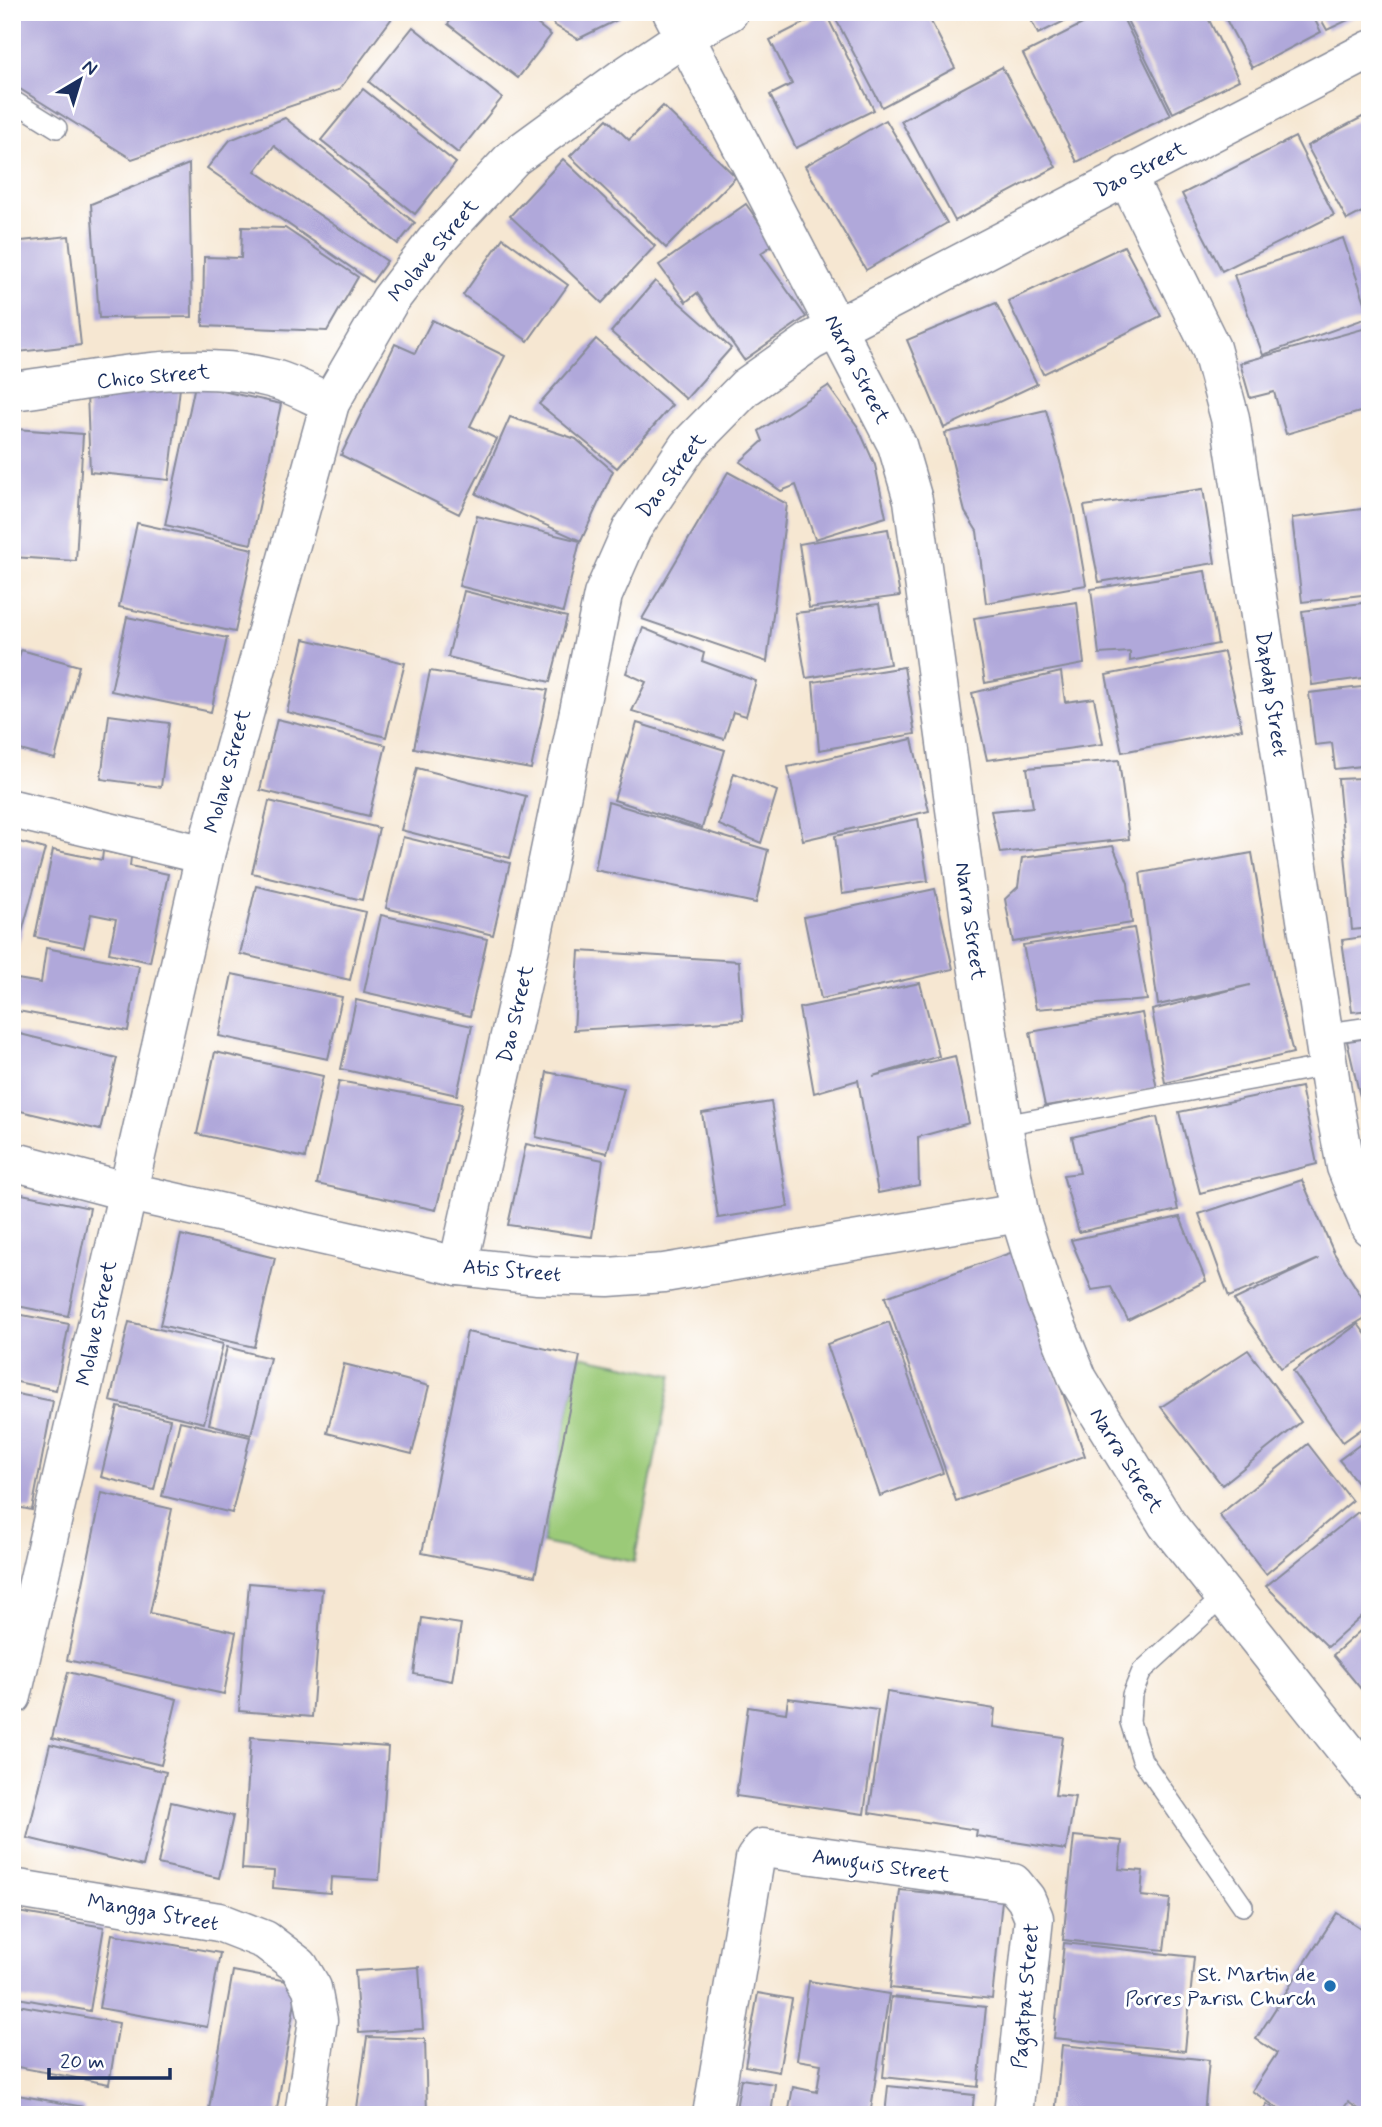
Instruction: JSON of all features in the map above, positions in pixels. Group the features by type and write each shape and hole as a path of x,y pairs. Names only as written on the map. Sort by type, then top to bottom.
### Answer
{"street":[{"name":"Molave Street","path":"12,1696 28,1562 125,1191 205,855 330,403 390,300 435,243 513,158 679,24 729,12"},
{"name":"Narra Street","path":"679,24 897,444 913,500 972,934 1003,1125 1019,1213 1045,1297 1078,1379 1167,1524 1370,1780"},
{"name":"Dao Street","path":"458,1266 531,943 589,653 611,574 632,529 688,446 746,387 836,327 1370,50"},
{"name":"Dapdap Street","path":"1126,175 1210,348 1230,418 1325,1050 1346,1167 1370,1227"},
{"name":"Chico Street","path":"12,391 183,370 230,370 274,378 330,403"},
{"path":"12,809 205,855"},
{"name":"Atis Street","path":"12,1161 125,1191 458,1266 536,1275 608,1277 664,1273 1019,1213"},
{"name":"Amuguis Street","path":"712,2115 755,1859 763,1848 1013,1883"},
{"name":"Pagatpat Street","path":"1013,1883 1026,1899 1034,1918 1013,2115"},
{"name":"Mangga Street","path":"12,1888 219,1922 265,1940 299,1966 312,1988 318,2020 304,2115"}],"lane":[{"path":"12,100 57,128"},
{"path":"1003,1125 1325,1050 1370,1027"},
{"path":"1224,1596 1142,1671 1132,1695 1129,1722 1142,1760 1243,1906"}],"green space":[{"path":"580,1356 672,1375 634,1562 542,1543"}],"building":[{"path":"12,12 384,12 392,18 339,90 132,159 12,84"},
{"path":"457,12 522,12 551,35 518,78 448,24"},
{"path":"547,12 618,12 621,18 578,39 554,25"},
{"path":"825,12 874,110 796,148 770,95 792,84 770,40"},
{"path":"832,12 926,12 955,68 882,107"},
{"path":"1027,12 1083,12 1038,34"},
{"path":"1106,12 1120,12 1171,115 1077,162 1023,54"},
{"path":"1123,12 1205,12 1239,80 1173,113"},
{"path":"1222,12 1311,12 1321,32 1252,68"},
{"path":"1317,12 1365,12 1327,30"},
{"path":"413,27 502,98 458,153 369,82"},
{"path":"1002,67 1056,167 955,221 901,121"},
{"path":"363,89 456,163 415,214 321,140"},
{"path":"663,106 736,177 666,248 570,156 607,119 629,140"},
{"path":"1370,113 1370,208 1347,220 1307,146"},
{"path":"285,118 415,223 398,244 274,146 255,171 387,261 372,282 207,168 230,140"},
{"path":"886,120 947,223 866,270 805,166"},
{"path":"1295,137 1334,215 1222,271 1182,194"},
{"path":"563,159 655,246 602,303 510,216"},
{"path":"189,164 192,317 99,318 91,204"},
{"path":"746,204 774,244 761,253 806,317 744,360 697,293 686,302 659,265"},
{"path":"242,227 285,228 358,277 327,331 203,326 204,257 241,258"},
{"path":"69,236 81,345 18,352 12,304 12,242"},
{"path":"503,238 568,285 528,341 463,295"},
{"path":"1343,238 1370,317 1263,355 1234,275"},
{"path":"1124,246 1161,316 1043,374 1008,301"},
{"path":"655,281 731,348 686,399 611,332"},
{"path":"996,303 1037,384 944,428 907,340"},
{"path":"432,320 505,356 470,426 497,439 459,514 341,455 395,344 415,353"},
{"path":"1370,327 1370,409 1286,434 1274,392 1250,398 1240,363"},
{"path":"596,339 672,405 617,468 539,404"},
{"path":"195,385 281,404 251,544 165,525"},
{"path":"828,386 858,427 875,465 886,517 815,539 796,485 781,491 740,462 763,441 759,431"},
{"path":"180,388 169,480 90,472 87,393"},
{"path":"1046,410 1073,510 1086,585 986,603 977,531 965,512 945,433"},
{"path":"510,417 576,439 613,471 581,541 476,494"},
{"path":"16,429 83,434 76,561 12,557"},
{"path":"728,472 787,504 767,662 642,619"},
{"path":"1203,489 1215,563 1099,582 1084,506"},
{"path":"1370,508 1370,594 1302,602 1292,518"},
{"path":"477,516 580,541 563,612 459,586"},
{"path":"137,523 253,549 235,632 119,607"},
{"path":"888,529 900,596 809,608 799,544"},
{"path":"1205,571 1218,644 1130,661 1130,652 1099,654 1091,589"},
{"path":"464,591 567,617 550,682 448,657"},
{"path":"1077,602 1084,664 985,683 974,618"},
{"path":"1370,602 1370,677 1312,685 1302,611"},
{"path":"879,604 890,664 806,678 795,613"},
{"path":"127,617 227,638 211,712 111,691"},
{"path":"643,628 704,653 702,661 756,681 746,716 733,712 724,739 632,711 646,682 626,673"},
{"path":"304,639 405,663 386,737 287,712"},
{"path":"21,650 79,666 55,759 12,748 12,681"},
{"path":"1224,652 1242,729 1122,752 1106,675"},
{"path":"904,667 915,734 819,750 813,682"},
{"path":"430,671 548,690 531,769 414,748"},
{"path":"1061,672 1065,702 1094,698 1103,744 987,760 972,693"},
{"path":"1370,686 1370,765 1335,769 1332,743 1315,745 1309,693"},
{"path":"109,715 169,723 161,787 101,779"},
{"path":"277,719 386,745 369,816 260,790"},
{"path":"637,723 725,750 702,828 614,800"},
{"path":"912,739 929,811 803,840 788,767"},
{"path":"1119,760 1129,839 1000,853 991,811 1033,807 1027,768"},
{"path":"417,768 526,796 510,858 401,830"},
{"path":"1370,769 1370,928 1352,930 1338,779 1361,778 1360,770"},
{"path":"734,773 777,791 761,843 719,825"},
{"path":"269,801 379,828 362,900 252,873"},
{"path":"608,802 768,850 756,903 595,870"},
{"path":"918,819 928,881 842,894 835,836"},
{"path":"403,837 510,863 493,935 386,908"},
{"path":"12,840 45,849 13,964 12,963"},
{"path":"1113,846 1128,883 1132,923 1013,942 1005,899 1018,887 1022,858"},
{"path":"53,850 102,860 103,851 131,857 130,866 168,874 150,962 109,953 116,919 91,914 84,947 35,937"},
{"path":"1252,853 1274,979 1293,1053 1165,1083 1152,1010 1250,985 1158,1005 1140,873"},
{"path":"256,886 366,912 350,980 240,954"},
{"path":"935,889 953,969 821,999 804,917"},
{"path":"381,915 487,939 470,1016 364,992"},
{"path":"1134,928 1147,1000 1036,1009 1023,945"},
{"path":"1370,936 1370,1010 1352,1012 1342,940"},
{"path":"46,948 139,966 128,1031 12,1010 17,979 41,983"},
{"path":"579,951 739,961 743,1020 574,1030"},
{"path":"232,974 342,997 328,1059 219,1036"},
{"path":"920,983 939,1056 873,1076 955,1056 969,1123 918,1137 919,1185 878,1193 858,1080 814,1093 799,1008"},
{"path":"356,1000 472,1026 457,1095 341,1069"},
{"path":"1142,1013 1157,1089 1045,1106 1030,1032"},
{"path":"12,1032 117,1058 100,1130 12,1109"},
{"path":"1370,1038 1370,1121 1366,1122 1347,1041"},
{"path":"215,1052 323,1076 305,1158 197,1134"},
{"path":"547,1072 624,1088 607,1153 536,1137"},
{"path":"339,1081 462,1104 436,1210 317,1184"},
{"path":"1301,1087 1317,1164 1200,1193 1179,1112"},
{"path":"771,1102 788,1207 718,1218 702,1113"},
{"path":"1157,1117 1178,1210 1079,1232 1063,1175 1080,1173 1072,1137"},
{"path":"526,1144 603,1160 592,1237 508,1225"},
{"path":"1302,1180 1334,1253 1370,1310 1370,1315 1281,1368 1234,1300 1319,1259 1229,1297 1199,1214"},
{"path":"12,1192 90,1208 68,1316 12,1305"},
{"path":"1180,1217 1206,1281 1128,1320 1111,1287 1092,1290 1071,1240"},
{"path":"181,1235 275,1258 254,1347 160,1325"},
{"path":"1013,1252 1085,1456 956,1501 885,1297"},
{"path":"12,1313 69,1324 56,1390 12,1381"},
{"path":"129,1322 223,1344 204,1423 110,1401"},
{"path":"889,1322 943,1473 880,1496 827,1344"},
{"path":"1358,1324 1370,1340 1370,1423 1343,1442 1293,1371"},
{"path":"467,1332 580,1356 535,1576 422,1553"},
{"path":"227,1347 270,1358 251,1435 209,1424"},
{"path":"1248,1350 1301,1422 1222,1485 1161,1407"},
{"path":"344,1364 429,1386 412,1454 327,1433"},
{"path":"12,1393 53,1401 32,1510 12,1506"},
{"path":"118,1407 170,1419 154,1490 101,1477"},
{"path":"180,1421 250,1437 232,1513 162,1496"},
{"path":"1370,1437 1370,1498 1339,1460"},
{"path":"1308,1444 1352,1501 1266,1574 1219,1515"},
{"path":"102,1493 172,1509 150,1613 236,1632 224,1694 67,1660"},
{"path":"1358,1512 1370,1525 1370,1609 1328,1647 1266,1586"},
{"path":"249,1583 322,1589 312,1717 239,1711"},
{"path":"422,1618 461,1624 452,1681 414,1674"},
{"path":"1370,1622 1370,1700 1333,1655"},
{"path":"68,1672 177,1699 161,1765 52,1738"},
{"path":"887,1692 995,1709 993,1727 1063,1737 1055,1795 1075,1797 1066,1850 976,1836 977,1830 869,1813"},
{"path":"788,1698 878,1710 864,1814 736,1796 748,1707 786,1713"},
{"path":"251,1737 388,1747 379,1880 331,1877 330,1893 273,1888 274,1871 242,1869"},
{"path":"50,1744 166,1772 143,1866 27,1838"},
{"path":"171,1802 233,1816 219,1878 158,1864"},
{"path":"1074,1836 1122,1841 1119,1869 1143,1871 1141,1896 1170,1899 1164,1950 1063,1940"},
{"path":"900,1890 1002,1900 992,1999 890,1988"},
{"path":"12,1911 104,1927 90,2011 12,1997"},
{"name":"St. Martin de Porres Parish Church","path":"1337,1913 1370,1934 1370,2112 1368,2115 1348,2102 1339,2115 1288,2115 1252,2091 1277,2053 1256,2039"},
{"path":"112,1934 220,1953 207,2027 99,2008"},
{"path":"1064,1943 1194,1957 1185,2051 1054,2038"},
{"path":"419,1967 423,2029 359,2033 355,1971"},
{"path":"233,1971 298,1983 276,2115 242,2115 209,2109"},
{"path":"809,1981 889,1994 870,2115 788,2115 793,2087 817,2092 821,2064 797,2060"},
{"path":"758,1993 792,1999 779,2072 745,2066"},
{"path":"891,1997 986,2007 978,2087 883,2077"},
{"path":"12,2004 119,2023 109,2084 12,2066"},
{"path":"367,2037 425,2039 427,2115 356,2115"},
{"path":"1062,2045 1209,2060 1204,2115 1055,2115"},
{"path":"741,2079 775,2084 771,2115 735,2115"},
{"path":"888,2086 974,2095 972,2115 885,2115"},
{"path":"12,2094 84,2107 83,2115 12,2115"},
{"path":"1267,2104 1284,2115 1260,2115"}],"place":[{"name":"St. Martin de Porres Parish Church","path":"1330,1986"}]}
